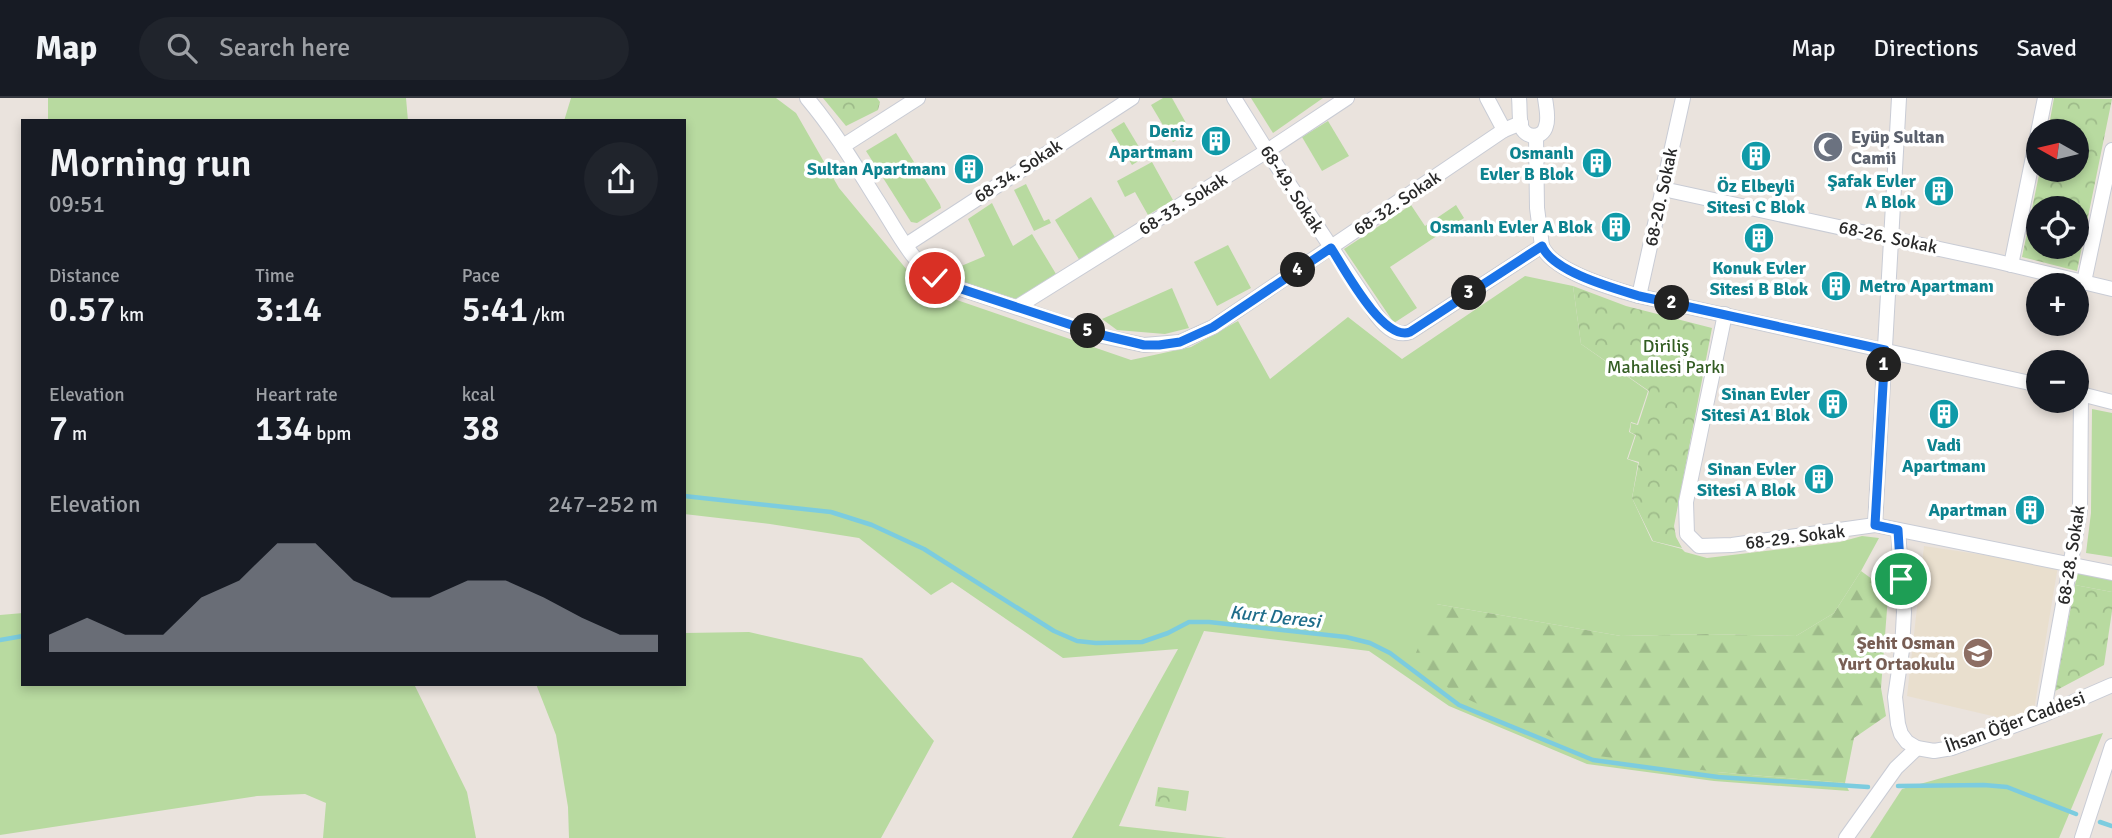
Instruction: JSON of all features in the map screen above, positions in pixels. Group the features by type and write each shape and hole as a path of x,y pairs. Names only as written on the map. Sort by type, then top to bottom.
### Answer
{"street":[{"name":"68-32. Sokak","path":"807,98 843,146 906,245 928,274 943,283 1102,335 1144,345 1180,342 1213,327 1504,130 1521,124"},
{"path":"843,146 918,98"},
{"name":"68-34. Sokak","path":"906,245 1132,98"},
{"name":"68-49. Sokak","path":"1234,98 1266,151 1380,320 1397,333 1410,332 1542,246"},
{"name":"68-33. Sokak","path":"1017,307 1347,98"},
{"path":"1487,98 1504,130"},
{"path":"1519,98 1524,132 1536,136 1543,132 1547,125 1545,98"},
{"name":"68-20. Sokak","path":"1639,296 1683,98"},
{"path":"1875,525 1899,98"},
{"path":"2011,265 2045,98"},
{"path":"1536,136 1537,208 1542,246 1553,261 1579,275 1639,296 2026,382"},
{"path":"2086,273 2112,150"},
{"name":"68-26. Sokak","path":"1662,189 2045,273"},
{"name":"68-26. Sokak","path":"2089,283 2112,289"},
{"name":"68-29. Sokak","path":"1725,314 1686,502 1687,534 1699,545 1732,545 1875,525 2112,573"},
{"path":"2089,396 2112,402"},
{"name":"68-28. Sokak","path":"2043,715 2080,511 2079,413"},
{"path":"1846,838 1896,768 1917,748 1901,734 1895,697 1904,612 1898,530"},
{"name":"İhsan Öğer Caddesi","path":"1917,748 1934,751 1952,748 2043,715 2112,685"},
{"path":"2082,838 2112,746"}],"shaded area":[{"name":"Şehit Osman Yurt Ortaokulu","path":"1924,546 2058,566 2034,710 2005,719 1907,696"}],"green space":[{"path":"48,98 406,98 408,119 48,119"},
{"path":"571,98 776,98 796,113 839,188 922,288 1131,360 1191,347 1238,321 1270,379 1348,317 1402,359 1525,276 1573,286 1581,344 1648,391 1637,424 1631,422 1629,432 1635,435 1627,459 1638,463 1632,498 1652,541 1707,558 1840,542 1862,536 1879,538 1834,613 1796,636 1621,636 1436,604 1717,772 1845,783 1849,791 1714,781 1587,764 1449,706 1369,651 1204,631 1119,826 1227,838 1072,838 1178,649 1063,658 952,582 931,595 859,538 686,514 686,119 565,119"},
{"path":"823,98 877,98 880,102 878,110 846,126"},
{"path":"1163,98 1172,98 1191,132 1173,142 1151,105"},
{"path":"1251,98 1323,98 1273,133"},
{"path":"2054,98 2112,99 2089,212 2089,196 2035,196 2038,182 2090,182 2090,119 2050,119"},
{"path":"1328,121 1349,156 1322,171 1302,137"},
{"path":"1124,122 1145,157 1132,165 1111,130"},
{"path":"896,133 941,208 917,223 911,222 866,151"},
{"path":"1152,162 1173,200 1148,215 1135,192 1125,197 1117,181"},
{"path":"1026,184 1044,221 1049,219 1051,223 1034,231 1014,190"},
{"path":"1091,197 1116,239 1080,261 1055,220"},
{"path":"992,203 1013,246 1032,234 1056,274 1020,300 951,279 947,272 985,256 968,219"},
{"path":"1411,205 1425,226 1456,205 1464,218 1390,267 1417,308 1394,323 1344,249"},
{"path":"2026,238 2026,258 2022,257"},
{"path":"1228,245 1251,288 1217,306 1194,262"},
{"path":"2030,259 2079,259 2077,271"},
{"name":"Diriliş Mahallesi Parkı","path":"1573,286 1626,306 1712,328 1674,526 1682,548 1653,541 1632,498 1639,462 1628,459 1636,435 1630,432 1631,423 1638,425 1649,391 1581,344"},
{"path":"1172,288 1189,328 1165,334 1117,330 1102,319"},
{"path":"2092,409 2112,413 2112,557 2086,553 2091,513"},
{"path":"1861,571 1872,579 1889,583 1881,688 1886,716 1854,738 1845,783 1717,772 1591,755 1456,694 1413,660 1436,604 1621,636 1796,636 1834,613"},
{"path":"2078,571 2112,578 2112,592 2075,585"},
{"path":"2075,585 2112,592 2104,665 2055,691"},
{"path":"21,613 21,686 415,686 467,792 476,838 323,838 326,803 305,794 257,796 0,835 0,615"},
{"path":"749,632 862,658 934,741 881,838 569,838 568,807 556,735 537,686 686,686 686,633"},
{"path":"2103,733 2059,838 1870,838 1902,789"},
{"path":"1158,787 1189,791 1186,811 1155,806"}],"waterway":[{"name":"Kurt Deresi","path":"686,496 831,512 872,525 924,549 1054,631 1077,641 1142,642 1189,622 1346,637 1370,643 1390,653 1459,705 1593,760 1718,777 1868,787"},
{"name":"Kurt Deresi","path":"0,640 21,636"},
{"name":"Kurt Deresi","path":"1898,786 2007,787 2076,814"},
{"name":"Kurt Deresi","path":"2100,822 2112,826"}],"place":[{"name":"Deniz Apartmanı","path":"1216,141"},
{"name":"Eyüp Sultan Camii","path":"1828,147"},
{"name":"Öz Elbeyli Sitesi C Blok","path":"1756,156"},
{"name":"Osmanlı Evler B Blok","path":"1597,163"},
{"name":"Sultan Apartmanı","path":"969,169"},
{"name":"Şafak Evler A Blok","path":"1939,191"},
{"name":"Osmanlı Evler A Blok","path":"1616,227"},
{"name":"Konuk Evler Sitesi B Blok","path":"1759,238"},
{"name":"Metro Apartmanı","path":"1836,286"},
{"name":"Sinan Evler Sitesi A1 Blok","path":"1833,404"},
{"name":"Vadi Apartmanı","path":"1944,414"},
{"name":"Sinan Evler Sitesi A Blok","path":"1819,479"},
{"name":"Apartman","path":"2030,510"},
{"name":"Şehit Osman Yurt Ortaokulu","path":"1978,653"}],"route":[{"path":"935,278 943,283 1102,335 1144,345 1159,345 1180,342 1213,327 1331,248 1380,320 1392,330 1404,334 1542,246 1553,261 1579,275 1639,296 1885,350 1875,525 1898,530 1901,579"}]}
